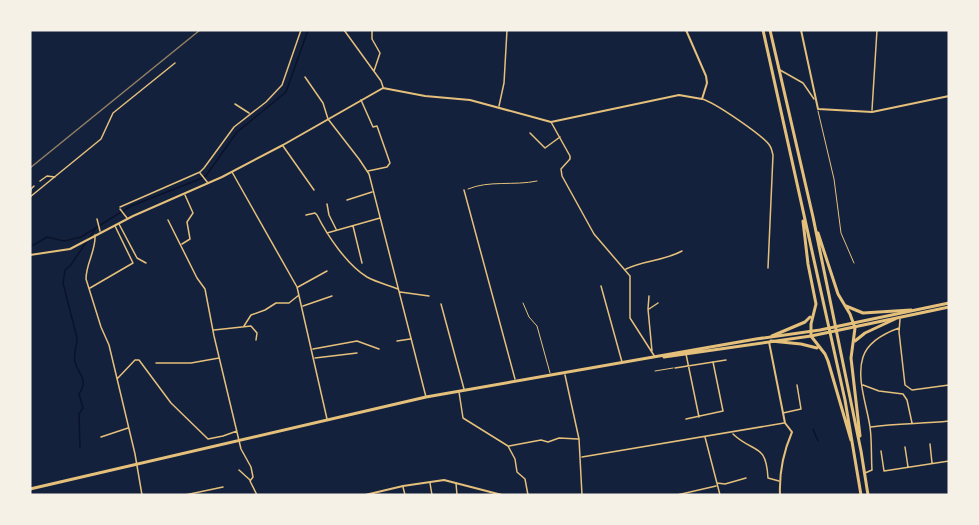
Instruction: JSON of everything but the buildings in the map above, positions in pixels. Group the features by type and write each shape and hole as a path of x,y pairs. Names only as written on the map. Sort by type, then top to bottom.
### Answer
{"main road":[{"path":"764,30 854,450 861,495"},
{"path":"770,30 813,217 868,495"},
{"path":"802,206 808,264 816,304 810,334 828,361 843,420 854,450"},
{"path":"813,217 832,278 855,326 851,358 861,452"},
{"path":"842,303 852,310 863,313 911,310"},
{"path":"855,326 911,310 949,303"},
{"path":"30,489 426,397 515,380 810,334 949,308"},
{"path":"657,357 771,339 805,322 814,312"},
{"path":"854,342 864,333 895,319"},
{"path":"771,339 822,350"}],"street":[{"path":"127,219 120,208 200,173 234,127 266,102 282,85 301,30"},
{"path":"344,30 383,88"},
{"path":"372,30 372,39 380,52 374,72"},
{"path":"498,107 504,83 507,30"},
{"path":"686,30 706,76 707,83 702,99"},
{"path":"801,30 818,109 872,112 949,96"},
{"path":"872,112 877,30"},
{"path":"30,197 101,139 113,113 175,63"},
{"path":"779,70 803,83 816,100"},
{"path":"305,77 323,103 328,119 368,171 426,397"},
{"path":"30,255 70,249 100,231 232,172 383,88 425,96 470,100 550,122 679,95 702,99 746,126 771,147 773,156 768,268"},
{"path":"361,100 373,127 377,126 390,163 387,167 368,171"},
{"path":"235,104 250,114"},
{"path":"550,122 570,157 561,169 563,179 594,234 625,269 632,281 630,318 657,357"},
{"path":"530,133 545,148 560,137"},
{"path":"283,145 314,190"},
{"path":"232,172 297,287 327,420"},
{"path":"200,173 207,182"},
{"path":"40,182 47,176 55,177"},
{"path":"30,197 34,186"},
{"path":"464,190 515,380"},
{"path":"347,200 373,192"},
{"path":"181,245 190,239 187,222 194,213 185,194"},
{"path":"327,204 329,215 337,230"},
{"path":"306,215 315,213 326,233 358,270 368,277 399,291 429,296"},
{"path":"326,233 381,218"},
{"path":"168,220 197,278 206,289 213,331 237,430 243,453 253,472 250,480"},
{"path":"96,221 100,231"},
{"path":"118,223 136,258 146,263"},
{"path":"89,289 133,263 114,225"},
{"path":"353,225 362,263"},
{"path":"94,236 94,247 86,271 89,289 100,327 109,345 142,495"},
{"path":"625,269 638,263 668,258 682,251"},
{"path":"297,287 327,271"},
{"path":"601,286 622,363"},
{"path":"244,326 250,315 276,303 289,303 299,294"},
{"path":"302,306 332,296"},
{"path":"649,296 652,351"},
{"path":"648,309 658,303"},
{"path":"441,304 465,390"},
{"path":"900,318 905,386 912,390 949,385"},
{"path":"213,331 251,326 256,329 256,340"},
{"path":"865,473 872,470 870,428 862,363 866,352 877,339 899,328"},
{"path":"397,341 411,338"},
{"path":"771,339 785,423 792,432 782,459 780,495"},
{"path":"312,349 357,341 379,349"},
{"path":"314,358 357,353"},
{"path":"686,353 699,417"},
{"path":"156,363 191,363 220,358"},
{"path":"117,379 135,360 139,360 171,403 208,439 224,436 237,430"},
{"path":"675,368 726,360"},
{"path":"686,420 723,411 713,362"},
{"path":"565,372 582,457 582,495"},
{"path":"863,385 879,391 903,394 907,400 912,423"},
{"path":"783,413 801,409 797,386"},
{"path":"459,391 463,418 508,446 515,459 517,472 525,479 528,495"},
{"path":"870,428 949,421"},
{"path":"582,457 785,423"},
{"path":"101,437 128,428"},
{"path":"732,433 762,453 768,478 780,481"},
{"path":"705,436 720,495"},
{"path":"508,446 540,440 548,442 559,438 579,438"},
{"path":"930,444 932,464"},
{"path":"905,447 908,468"},
{"path":"881,451 883,471 949,461"},
{"path":"239,470 250,480 257,495"},
{"path":"677,495 746,478"},
{"path":"365,495 444,480 502,495"},
{"path":"430,482 432,495"},
{"path":"456,483 457,495"},
{"path":"403,486 405,495"},
{"path":"184,495 223,487"},
{"path":"481,490 482,495"}],"lane":[{"path":"818,109 834,179 841,233 854,263"},
{"path":"468,189 480,185 524,184 537,181"},
{"path":"523,303 529,317 537,326 550,375"},
{"path":"655,371 675,368"}],"waterway":[{"path":"30,247 47,237 64,241 81,237 131,206 205,177 237,132 286,92 308,30"},
{"path":"80,448 79,414 83,408 79,394 83,381 75,362 77,338 63,283 65,270 96,228"},
{"path":"813,429 818,441"}],"railway":[{"path":"30,168 200,30"}]}
